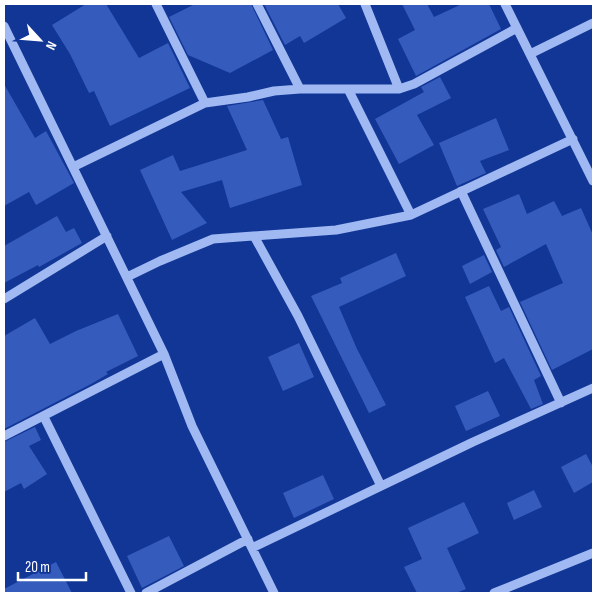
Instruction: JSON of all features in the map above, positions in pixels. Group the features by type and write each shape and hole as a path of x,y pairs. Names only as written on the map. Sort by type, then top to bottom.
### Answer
{"street":[{"path":"156,4 205,102"},
{"path":"257,4 300,89"},
{"path":"366,4 400,89"},
{"path":"505,4 593,180"},
{"path":"530,54 593,23"},
{"path":"4,26 127,276 164,354 192,426 274,593"},
{"path":"73,167 205,102 248,97 274,91 300,89 400,89 414,84 517,28"},
{"path":"348,89 410,215"},
{"path":"127,276 213,239 336,230 410,215 573,139"},
{"path":"461,191 561,403"},
{"path":"4,299 107,236"},
{"path":"254,236 298,316 380,486"},
{"path":"4,436 164,354"},
{"path":"146,593 593,388"},
{"path":"44,417 131,593"},
{"path":"494,593 593,553"}],"building":[{"path":"86,4 106,4 139,58 168,43 190,88 110,126 94,91 89,93 70,54 52,25"},
{"path":"195,4 251,4 273,50 230,73 188,55 169,17"},
{"path":"264,4 338,4 346,18 304,43 300,36 285,45"},
{"path":"402,4 427,4 434,17 462,4 489,4 501,29 416,76 398,39 415,30"},
{"path":"440,77 451,98 417,115 434,145 399,164 375,119 424,92 421,87"},
{"path":"4,84 35,138 46,131 74,183 36,205 29,192 4,206"},
{"path":"263,100 281,139 288,137 302,185 230,208 222,180 181,192 207,223 172,240 140,170 173,155 180,171 247,150 227,106"},
{"path":"496,118 509,150 480,161 486,173 457,186 439,143"},
{"path":"519,194 527,214 554,201 562,216 581,208 593,235 593,349 552,370 520,302 563,283 546,244 504,267 496,250 501,247 483,209"},
{"path":"57,216 66,232 74,228 82,243 39,267 38,265 4,283 4,246"},
{"path":"396,253 406,276 339,307 357,349 386,405 369,413 311,296 342,283 340,278"},
{"path":"484,255 492,272 470,284 462,266"},
{"path":"489,286 501,311 509,307 541,376 534,380 543,404 531,409 504,358 495,363 465,297"},
{"path":"118,314 138,356 106,372 108,374 91,384 4,429 4,336 35,318 50,344"},
{"path":"299,343 314,377 283,391 268,357"},
{"path":"488,391 500,416 466,431 455,406"},
{"path":"35,427 41,440 29,446 47,474 24,489 21,483 4,492 4,442"},
{"path":"586,454 593,467 593,482 574,493 561,467"},
{"path":"323,475 334,499 294,518 283,493"},
{"path":"534,490 542,507 514,520 507,503"},
{"path":"464,502 479,533 447,548 466,589 456,593 417,593 404,567 422,559 408,528"},
{"path":"169,536 184,566 142,588 127,556"},
{"path":"56,562 72,593 4,593 4,589"}]}
